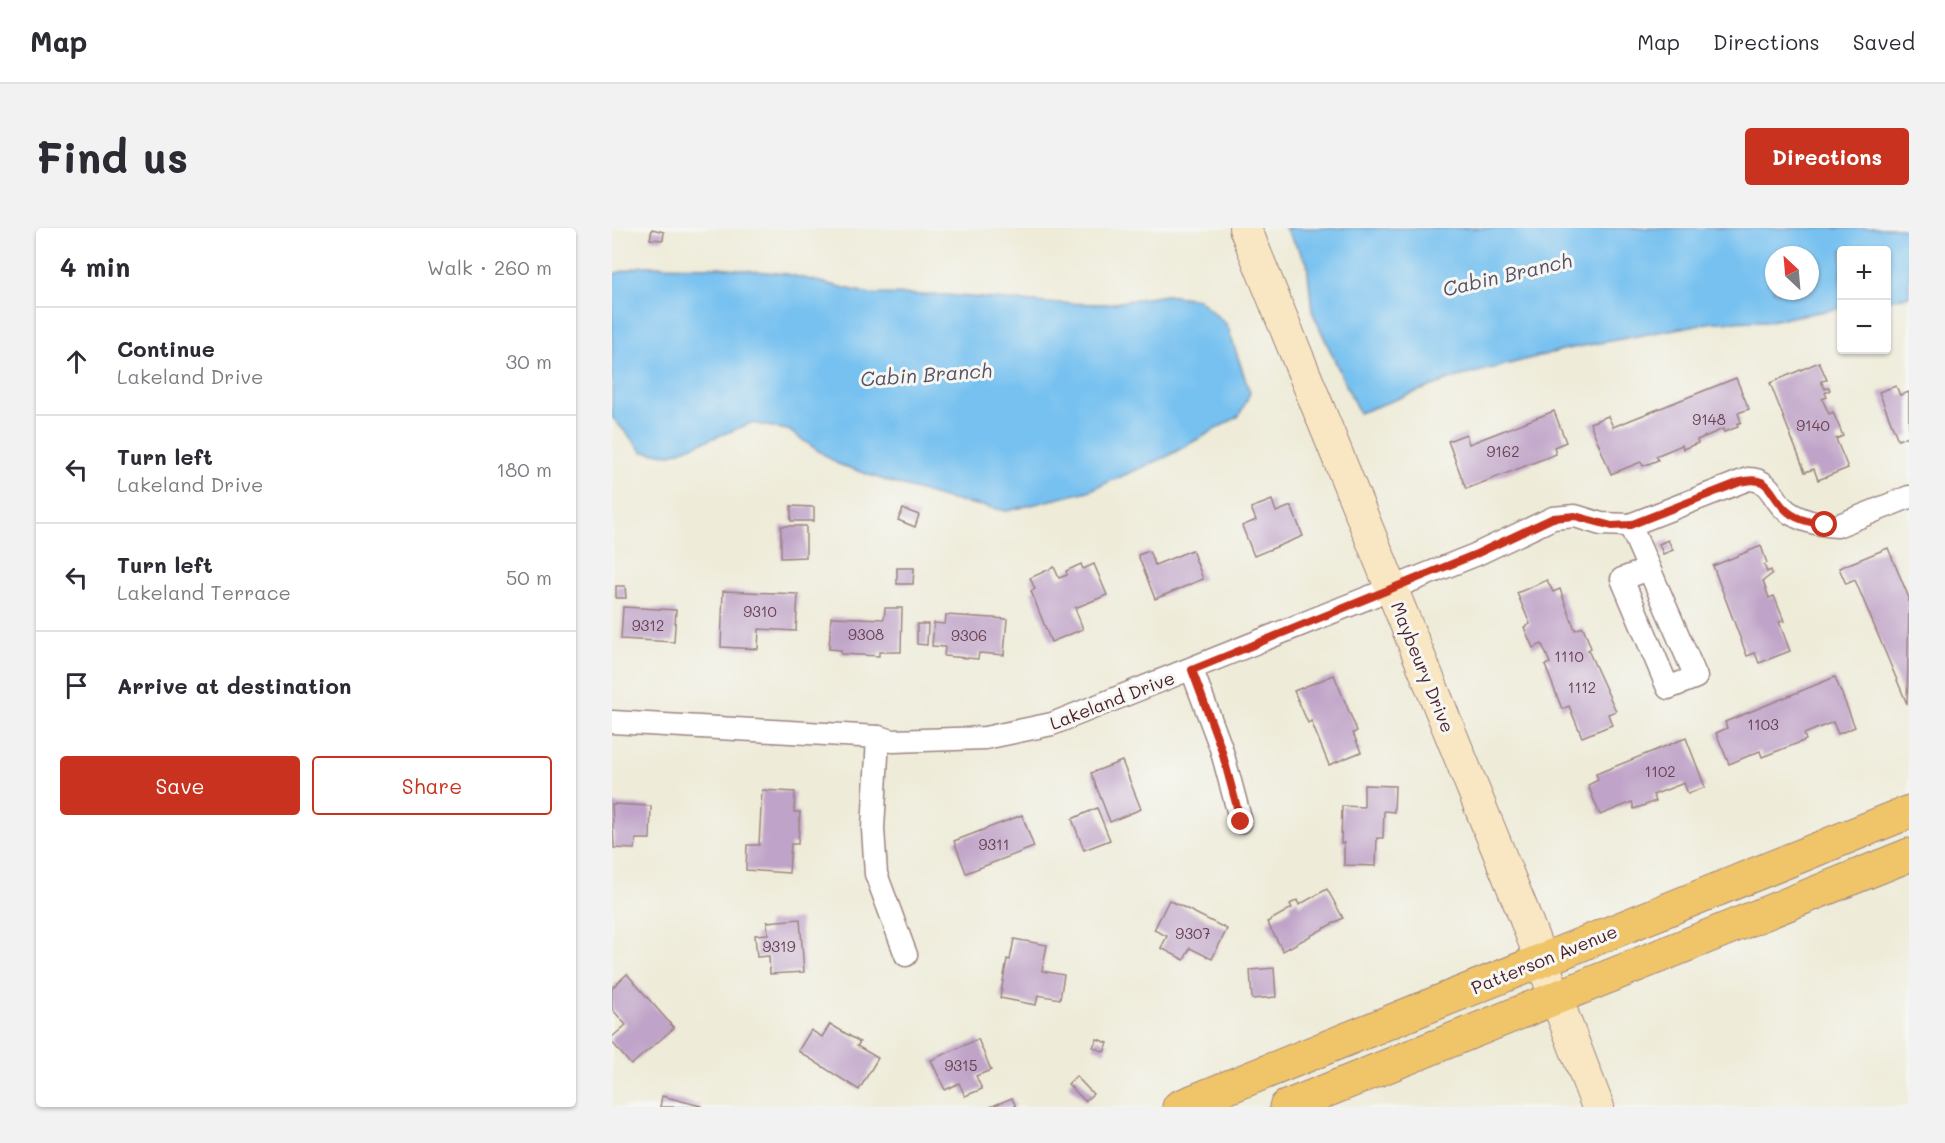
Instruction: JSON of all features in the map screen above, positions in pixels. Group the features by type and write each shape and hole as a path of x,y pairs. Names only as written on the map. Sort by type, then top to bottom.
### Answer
{"main road":[{"name":"Patterson Avenue","path":"1179,1107 1909,812"},
{"path":"1286,1107 1909,855"}],"street":[{"name":"Maybeury Drive","path":"1245,228 1541,960 1598,1107"},
{"name":"Lakeland Drive","path":"612,722 878,737 893,741 1006,735 1052,724 1192,670 1474,555 1553,518 1575,516 1612,526 1630,525 1748,479 1768,485 1784,509 1797,518 1825,525 1837,526 1909,497"},
{"path":"1630,525 1696,677 1668,688 1622,579 1649,569"},
{"path":"1192,670 1221,748 1241,822"},
{"path":"878,737 873,829 876,874 906,955"}],"water":[{"name":"Cabin Branch","path":"1285,228 1909,228 1909,296 1891,299 1891,246 1837,246 1837,309 1769,321 1713,322 1567,349 1454,378 1359,413 1312,311 1307,262"},
{"name":"Cabin Branch","path":"642,266 718,267 787,274 870,294 947,295 1045,303 1107,304 1166,295 1198,299 1227,325 1250,393 1239,416 1166,457 1088,491 1007,511 947,499 890,482 838,464 788,430 752,423 672,454 643,452 612,417 612,274"}],"building":[{"path":"652,229 664,232 663,240 650,239"},
{"path":"1819,362 1827,380 1821,381 1825,389 1829,387 1830,390 1825,393 1827,397 1822,399 1829,414 1833,412 1843,436 1836,439 1848,468 1818,480 1814,469 1805,472 1770,383"},
{"path":"1736,378 1749,409 1738,413 1741,422 1737,424 1738,427 1724,432 1723,429 1683,449 1682,445 1656,456 1658,460 1643,466 1641,462 1611,474 1590,423 1608,416 1613,427"},
{"path":"1896,386 1900,395 1909,392 1909,436 1898,440 1879,392"},
{"path":"1554,411 1566,442 1554,447 1556,454 1466,489 1448,441 1466,434 1469,444"},
{"path":"1272,500 1276,512 1291,506 1303,536 1254,556 1242,526 1256,520 1251,508"},
{"path":"791,506 814,507 814,521 791,521"},
{"path":"903,509 919,515 915,527 898,520"},
{"path":"781,526 806,526 806,557 781,558"},
{"path":"1668,540 1673,550 1663,554 1659,544"},
{"path":"1761,546 1767,563 1764,565 1767,572 1771,570 1772,574 1763,581 1769,598 1774,596 1784,621 1779,622 1790,651 1759,663 1755,653 1747,656 1713,566"},
{"path":"1888,548 1909,598 1907,704 1855,580 1846,584 1839,568"},
{"path":"1192,550 1203,579 1155,599 1138,555 1149,551 1155,565"},
{"path":"1081,564 1083,569 1094,564 1107,595 1075,608 1083,629 1051,642 1031,591 1035,589 1030,578 1054,567 1059,578 1067,575 1066,571"},
{"path":"897,568 914,568 913,584 897,584"},
{"path":"1547,580 1553,592 1560,589 1575,630 1583,627 1591,648 1588,650 1616,711 1608,714 1612,725 1582,737 1569,706 1562,709 1545,665 1550,663 1542,644 1533,648 1524,627 1530,624 1517,593"},
{"path":"616,586 625,586 626,598 616,598"},
{"path":"723,591 798,594 796,631 759,629 758,649 721,647"},
{"path":"623,607 676,610 674,642 621,639"},
{"path":"885,608 902,608 901,652 879,652 879,656 841,654 841,650 829,649 831,617 884,619"},
{"path":"946,615 1007,619 1004,655 979,653 978,659 944,656 945,647 932,646 934,623 945,624"},
{"path":"917,624 928,624 927,645 917,644"},
{"path":"1334,675 1357,731 1353,733 1361,752 1329,765 1311,721 1308,723 1294,691"},
{"path":"1835,677 1855,727 1838,734 1833,722 1804,734 1806,740 1762,757 1760,751 1729,764 1716,733 1727,728 1725,722"},
{"path":"1686,738 1705,787 1688,794 1684,783 1653,795 1656,801 1634,809 1632,802 1600,815 1588,785 1598,780 1596,774"},
{"path":"1122,761 1141,809 1110,822 1091,773"},
{"path":"1364,785 1395,786 1394,812 1384,811 1383,838 1377,838 1376,866 1344,865 1344,843 1341,843 1342,806 1364,807"},
{"path":"762,790 795,792 794,812 800,812 798,844 791,844 789,873 746,870 747,845 759,845"},
{"path":"612,804 651,806 650,839 636,839 635,849 614,848"},
{"path":"1097,808 1110,840 1084,850 1072,819"},
{"path":"1022,815 1034,847 966,873 954,841"},
{"path":"1327,889 1343,918 1283,951 1267,922 1292,908 1290,904 1297,900 1299,905"},
{"path":"1169,900 1227,929 1212,959 1190,948 1184,960 1161,948 1167,936 1154,930"},
{"path":"800,919 804,972 770,974 769,956 757,957 755,935 768,934 767,922"},
{"path":"1014,939 1047,945 1042,971 1064,975 1060,999 1038,995 1036,1005 1000,998 1007,959 1010,960"},
{"path":"1274,968 1276,997 1252,999 1250,970"},
{"path":"627,974 674,1028 631,1065 612,1042 612,1037 626,1025 612,1009 612,988"},
{"path":"830,1024 860,1042 857,1046 878,1058 859,1090 798,1051 811,1030 822,1037"},
{"path":"978,1039 991,1070 976,1076 982,1089 965,1096 959,1083 945,1090 931,1060"},
{"path":"1097,1039 1108,1043 1104,1052 1093,1047"},
{"path":"1076,1076 1093,1094 1085,1101 1068,1084"},
{"path":"662,1096 701,1106 660,1107"},
{"path":"1012,1098 1016,1107 990,1107"}],"route":[{"path":"1241,822 1221,748 1192,670 1474,555 1553,518 1575,516 1612,526 1630,525 1748,479 1755,479 1768,485 1784,509 1797,518 1825,525"}]}
